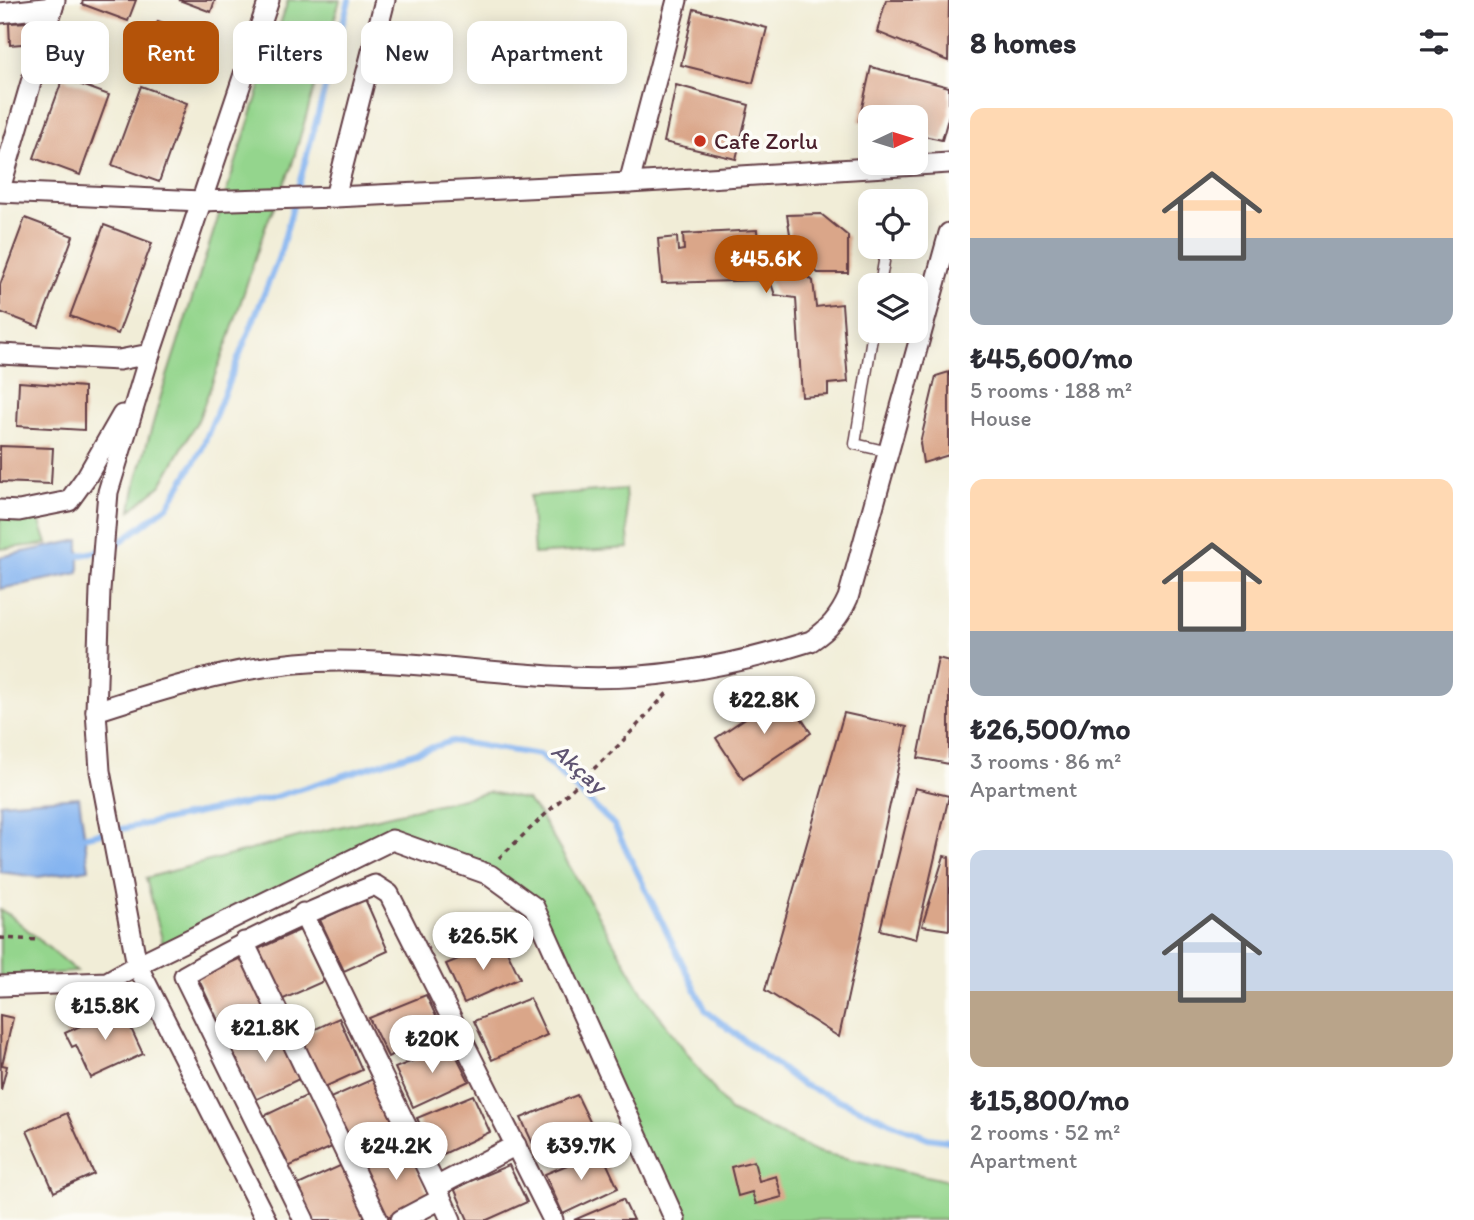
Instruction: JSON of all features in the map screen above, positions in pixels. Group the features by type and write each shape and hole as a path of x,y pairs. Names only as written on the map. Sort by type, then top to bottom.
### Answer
{"street":[{"path":"266,1220 137,965 100,771 96,711 100,590 108,492 150,354 269,0"},
{"path":"335,197 385,0"},
{"path":"629,183 677,0"},
{"path":"0,13 54,3 0,191 201,201 629,183 949,163"},
{"path":"96,711 218,674 298,663 372,662 572,677 646,676 692,669 811,641 828,630 839,618 848,598 949,233"},
{"path":"0,354 119,360 150,354"},
{"path":"0,510 19,511 69,501 87,477 116,428 150,354"},
{"path":"0,986 107,982 392,840 490,874 534,907 675,1220"},
{"path":"304,1220 184,976 303,913 375,885 389,894 553,1220"},
{"path":"303,913 451,1220"},
{"path":"244,942 378,1220"},
{"path":"401,1220 516,1145"}],"lane":[{"path":"871,343 855,444 889,452"}],"path":[{"path":"484,872 619,744 692,669"},
{"path":"0,938 39,940"}],"green space":[{"path":"288,0 340,0 334,21 281,21"},
{"path":"261,84 316,84 291,168 266,225 199,418 161,485 131,510 136,482 162,392"},
{"path":"625,489 629,548 534,554 530,496"},
{"path":"0,510 38,516 47,544 0,549"},
{"path":"489,792 527,800 541,817 644,995 730,1111 818,1152 949,1181 949,1220 675,1220 534,907 392,840 165,951 146,878 313,833"},
{"path":"0,910 10,915 77,972 0,977"}],"water":[{"path":"79,540 79,573 0,589 0,557"},
{"path":"79,797 89,869 38,877 0,872 0,803"}],"building":[{"path":"83,0 136,0 128,21 82,4"},
{"path":"179,0 215,0 211,12"},
{"path":"886,0 949,0 948,61 877,32"},
{"path":"694,9 767,28 753,83 681,65"},
{"path":"21,22 21,44 10,45 9,23"},
{"path":"871,67 949,87 949,115 942,140 928,137 928,105 863,105"},
{"path":"61,84 79,84 109,95 80,175 34,158"},
{"path":"676,85 749,105 736,159 664,142"},
{"path":"141,86 187,103 159,182 112,165"},
{"path":"821,214 848,236 848,273 818,273 793,253 787,215"},
{"path":"25,218 73,236 39,327 0,312 0,285"},
{"path":"104,225 152,243 118,334 70,316"},
{"path":"757,230 758,242 768,241 769,259 790,261 813,281 816,307 842,304 848,382 828,384 828,395 802,397 796,298 775,295 770,280 662,283 658,239 677,237 678,251 684,250 683,234"},
{"path":"949,372 949,455 923,463 920,443 936,376"},
{"path":"19,382 84,387 84,430 17,426"},
{"path":"0,446 53,448 51,484 0,482"},
{"path":"938,658 949,661 949,764 918,758"},
{"path":"784,692 811,733 743,779 716,738"},
{"path":"844,713 907,727 839,1037 765,990"},
{"path":"915,788 949,796 916,939 880,930"},
{"path":"944,856 949,857 949,930 922,926"},
{"path":"365,899 388,951 344,971 320,920"},
{"path":"300,930 324,981 279,1001 256,950"},
{"path":"502,941 520,978 464,1003 446,964"},
{"path":"243,957 267,1009 222,1029 198,978"},
{"path":"426,995 443,1031 388,1057 369,1018"},
{"path":"530,998 547,1035 492,1060 474,1021"},
{"path":"121,1007 143,1054 91,1078 76,1045 72,1047 65,1033"},
{"path":"0,1015 13,1018 2,1065 7,1066 1,1090"},
{"path":"339,1018 362,1070 318,1090 294,1039"},
{"path":"275,1028 299,1079 255,1100 231,1048"},
{"path":"451,1045 469,1081 413,1107 395,1068"},
{"path":"373,1079 397,1130 352,1151 328,1099"},
{"path":"308,1095 332,1147 288,1167 264,1116"},
{"path":"473,1095 490,1132 435,1158 417,1118"},
{"path":"577,1095 595,1132 539,1157 521,1118"},
{"path":"67,1113 94,1174 54,1192 27,1131"},
{"path":"406,1146 430,1198 385,1218 362,1167"},
{"path":"601,1151 618,1188 563,1214 545,1174"},
{"path":"754,1161 759,1181 776,1176 782,1197 756,1204 752,1192 738,1196 731,1167"},
{"path":"342,1165 366,1216 358,1220 314,1220 298,1185"},
{"path":"509,1165 527,1202 487,1220 468,1220 454,1188"},
{"path":"623,1199 633,1220 574,1220"}],"waterway":[{"path":"73,557 112,548 168,506 201,451 280,254 349,0"},
{"name":"Akçay","path":"77,838 268,799 452,741 540,755 614,825 706,1011 801,1084 928,1138 949,1141"}],"place":[{"name":"Cafe Zorlu","path":"700,141"}]}
